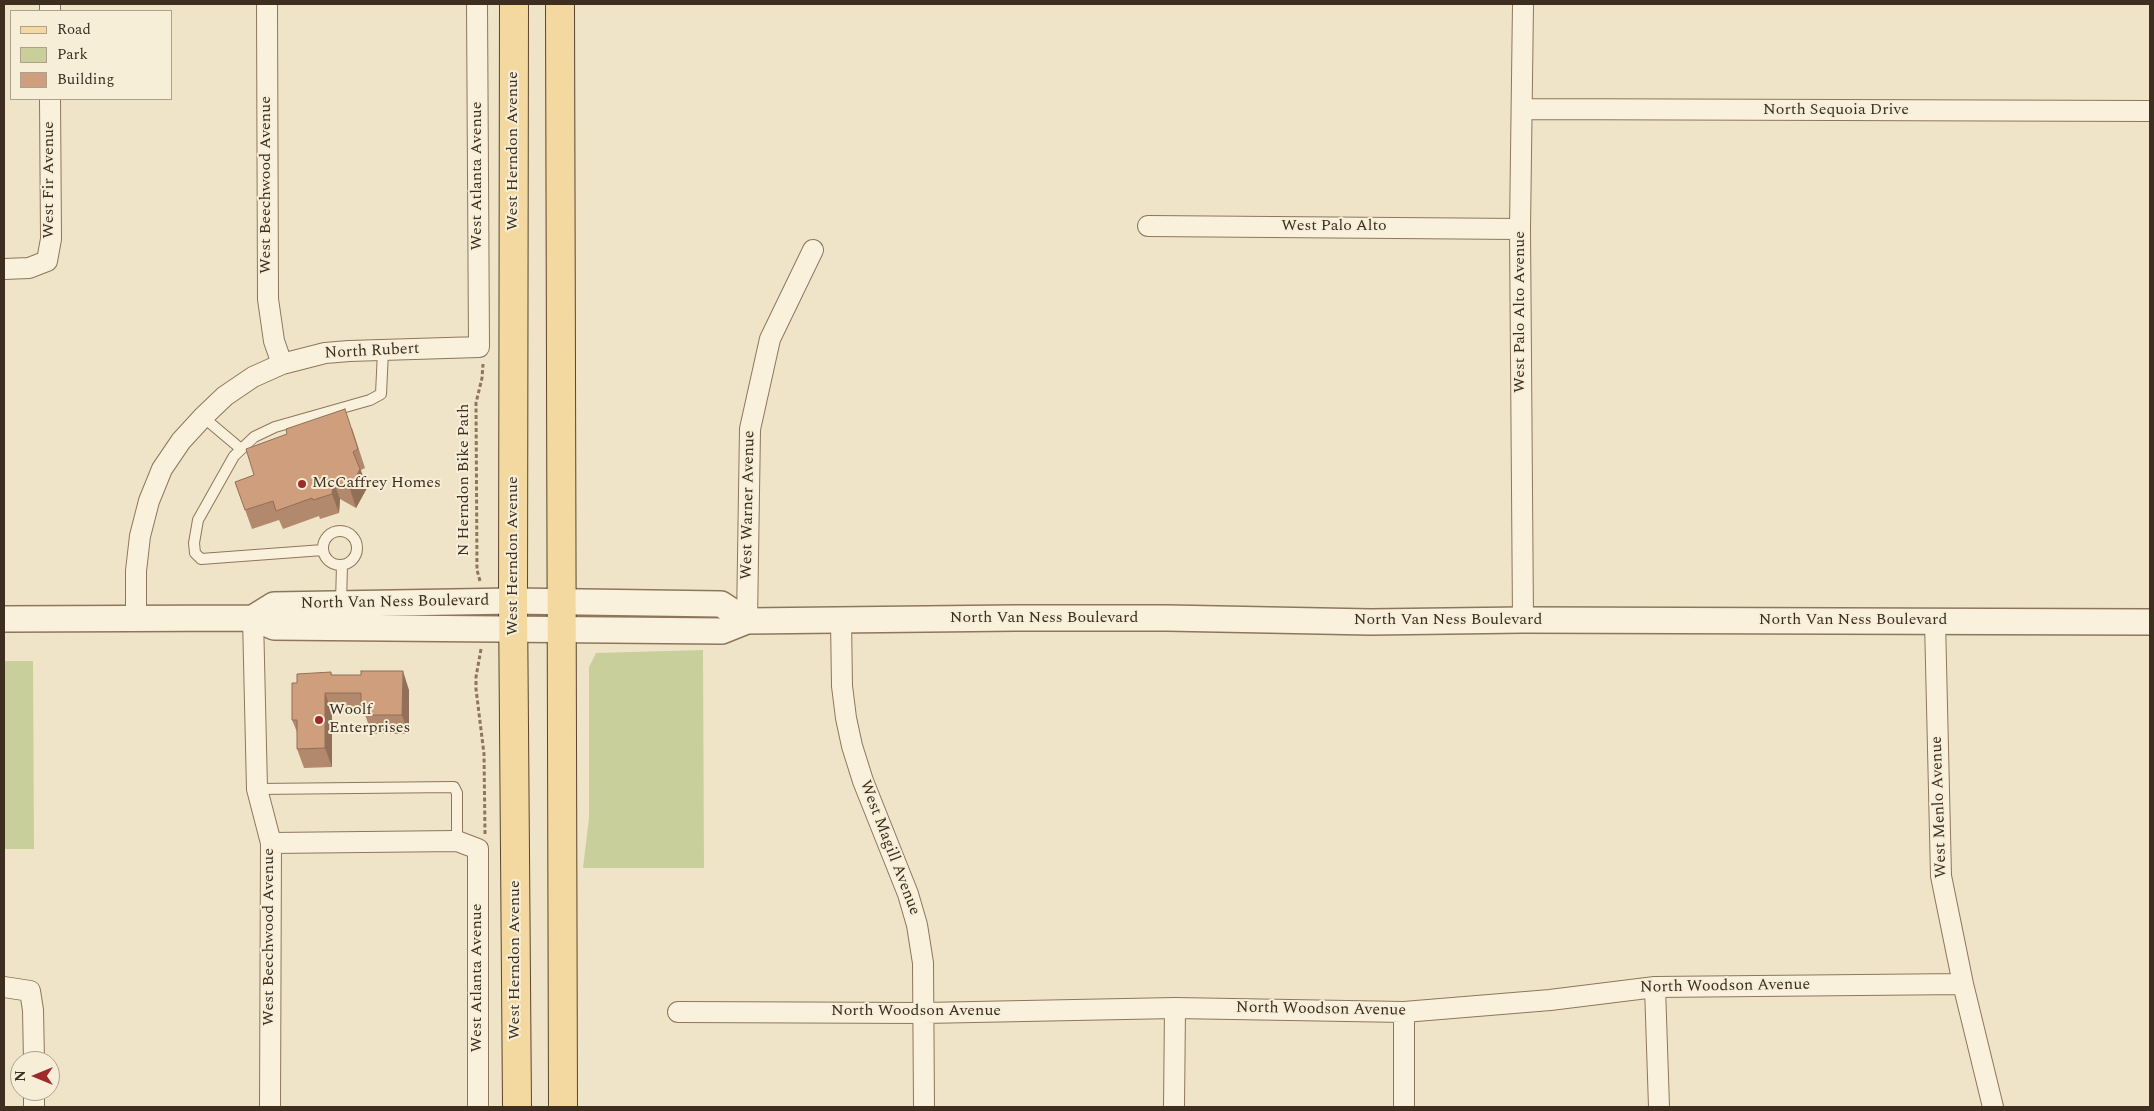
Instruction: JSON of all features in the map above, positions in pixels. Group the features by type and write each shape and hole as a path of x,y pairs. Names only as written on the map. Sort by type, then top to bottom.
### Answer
{"main road":[{"name":"West Herndon Avenue","path":"514,4 514,628 517,1107"},
{"path":"560,4 560,602 563,1107"}],"street":[{"name":"West Beechwood Avenue","path":"267,4 268,299 274,341 282,364"},
{"name":"West Atlanta Avenue","path":"477,4 480,347"},
{"name":"West Palo Alto Avenue","path":"1523,4 1520,229 1524,620"},
{"name":"West Fir Avenue","path":"4,269 29,268 47,261 51,239 50,100"},
{"name":"North Sequoia Drive","path":"1522,108 2150,111"},
{"name":"West Palo Alto","path":"1148,226 1520,229"},
{"name":"West Warner Avenue","path":"747,621 750,429 770,339 813,250"},
{"name":"North Rubert","path":"136,619 136,571 140,536 149,501 162,469 181,441 202,417 225,396 253,377 282,364 325,353 480,347"},
{"name":"North Van Ness Boulevard","path":"253,618 274,605 341,602 514,600 721,604 747,621"},
{"name":"West Beechwood Avenue","path":"253,618 257,789 271,843 270,1107"},
{"name":"North Van Ness Boulevard","path":"4,619 253,618 274,627 514,628 561,630 722,630 747,621 1167,618 1371,622 1524,620 2150,622"},
{"name":"West Magill Avenue","path":"841,620 842,686 852,746 863,781 908,894 917,925 923,963 924,1107"},
{"name":"West Menlo Avenue","path":"1935,622 1941,876 1963,984 1993,1107"},
{"path":"271,843 457,841 481,844"},
{"name":"West Atlanta Avenue","path":"478,1107 481,844"},
{"name":"North Woodson Avenue","path":"678,1012 924,1014 1175,1008 1404,1012 1550,1000 1655,987 1963,984"},
{"path":"4,987 30,991 34,1010 34,1051"},
{"path":"1655,987 1659,1107"},
{"path":"1174,1107 1175,1008"},
{"path":"1404,1012 1404,1107"}],"lane":[{"path":"323,550 201,559 195,553 194,543 198,520 234,456 254,438 275,427 370,400 382,394 383,351"},
{"path":"202,417 241,449"},
{"path":"341,530 352,534 358,544 356,556 348,564 342,565 332,563 324,555 323,550 323,544 329,534 341,530"},
{"path":"341,602 342,565"},
{"path":"257,789 454,787 457,793 457,841"}],"path":[{"name":"N Herndon Bike Path","path":"480,347 483,358 482,378 476,403 476,556 481,584"},
{"path":"481,844 484,754 476,677 482,644"}],"green space":[{"path":"703,650 704,868 583,868 589,818 589,667 596,653"},
{"path":"4,661 33,661 34,849 4,849"}],"building":[{"path":"345,409 358,449 353,452 360,469 350,489 333,480 332,494 313,500 312,498 276,511 273,501 245,510 235,482 254,475 246,449 287,434 286,429"},
{"path":"361,671 403,671 402,715 366,715 366,705 361,705 361,693 325,693 325,748 297,749 297,720 292,720 292,683 297,683 297,674 331,672 331,675 361,675"}],"place":[{"name":"McCaffrey Homes","path":"302,484"},
{"name":"Woolf Enterprises","path":"319,720"}]}
